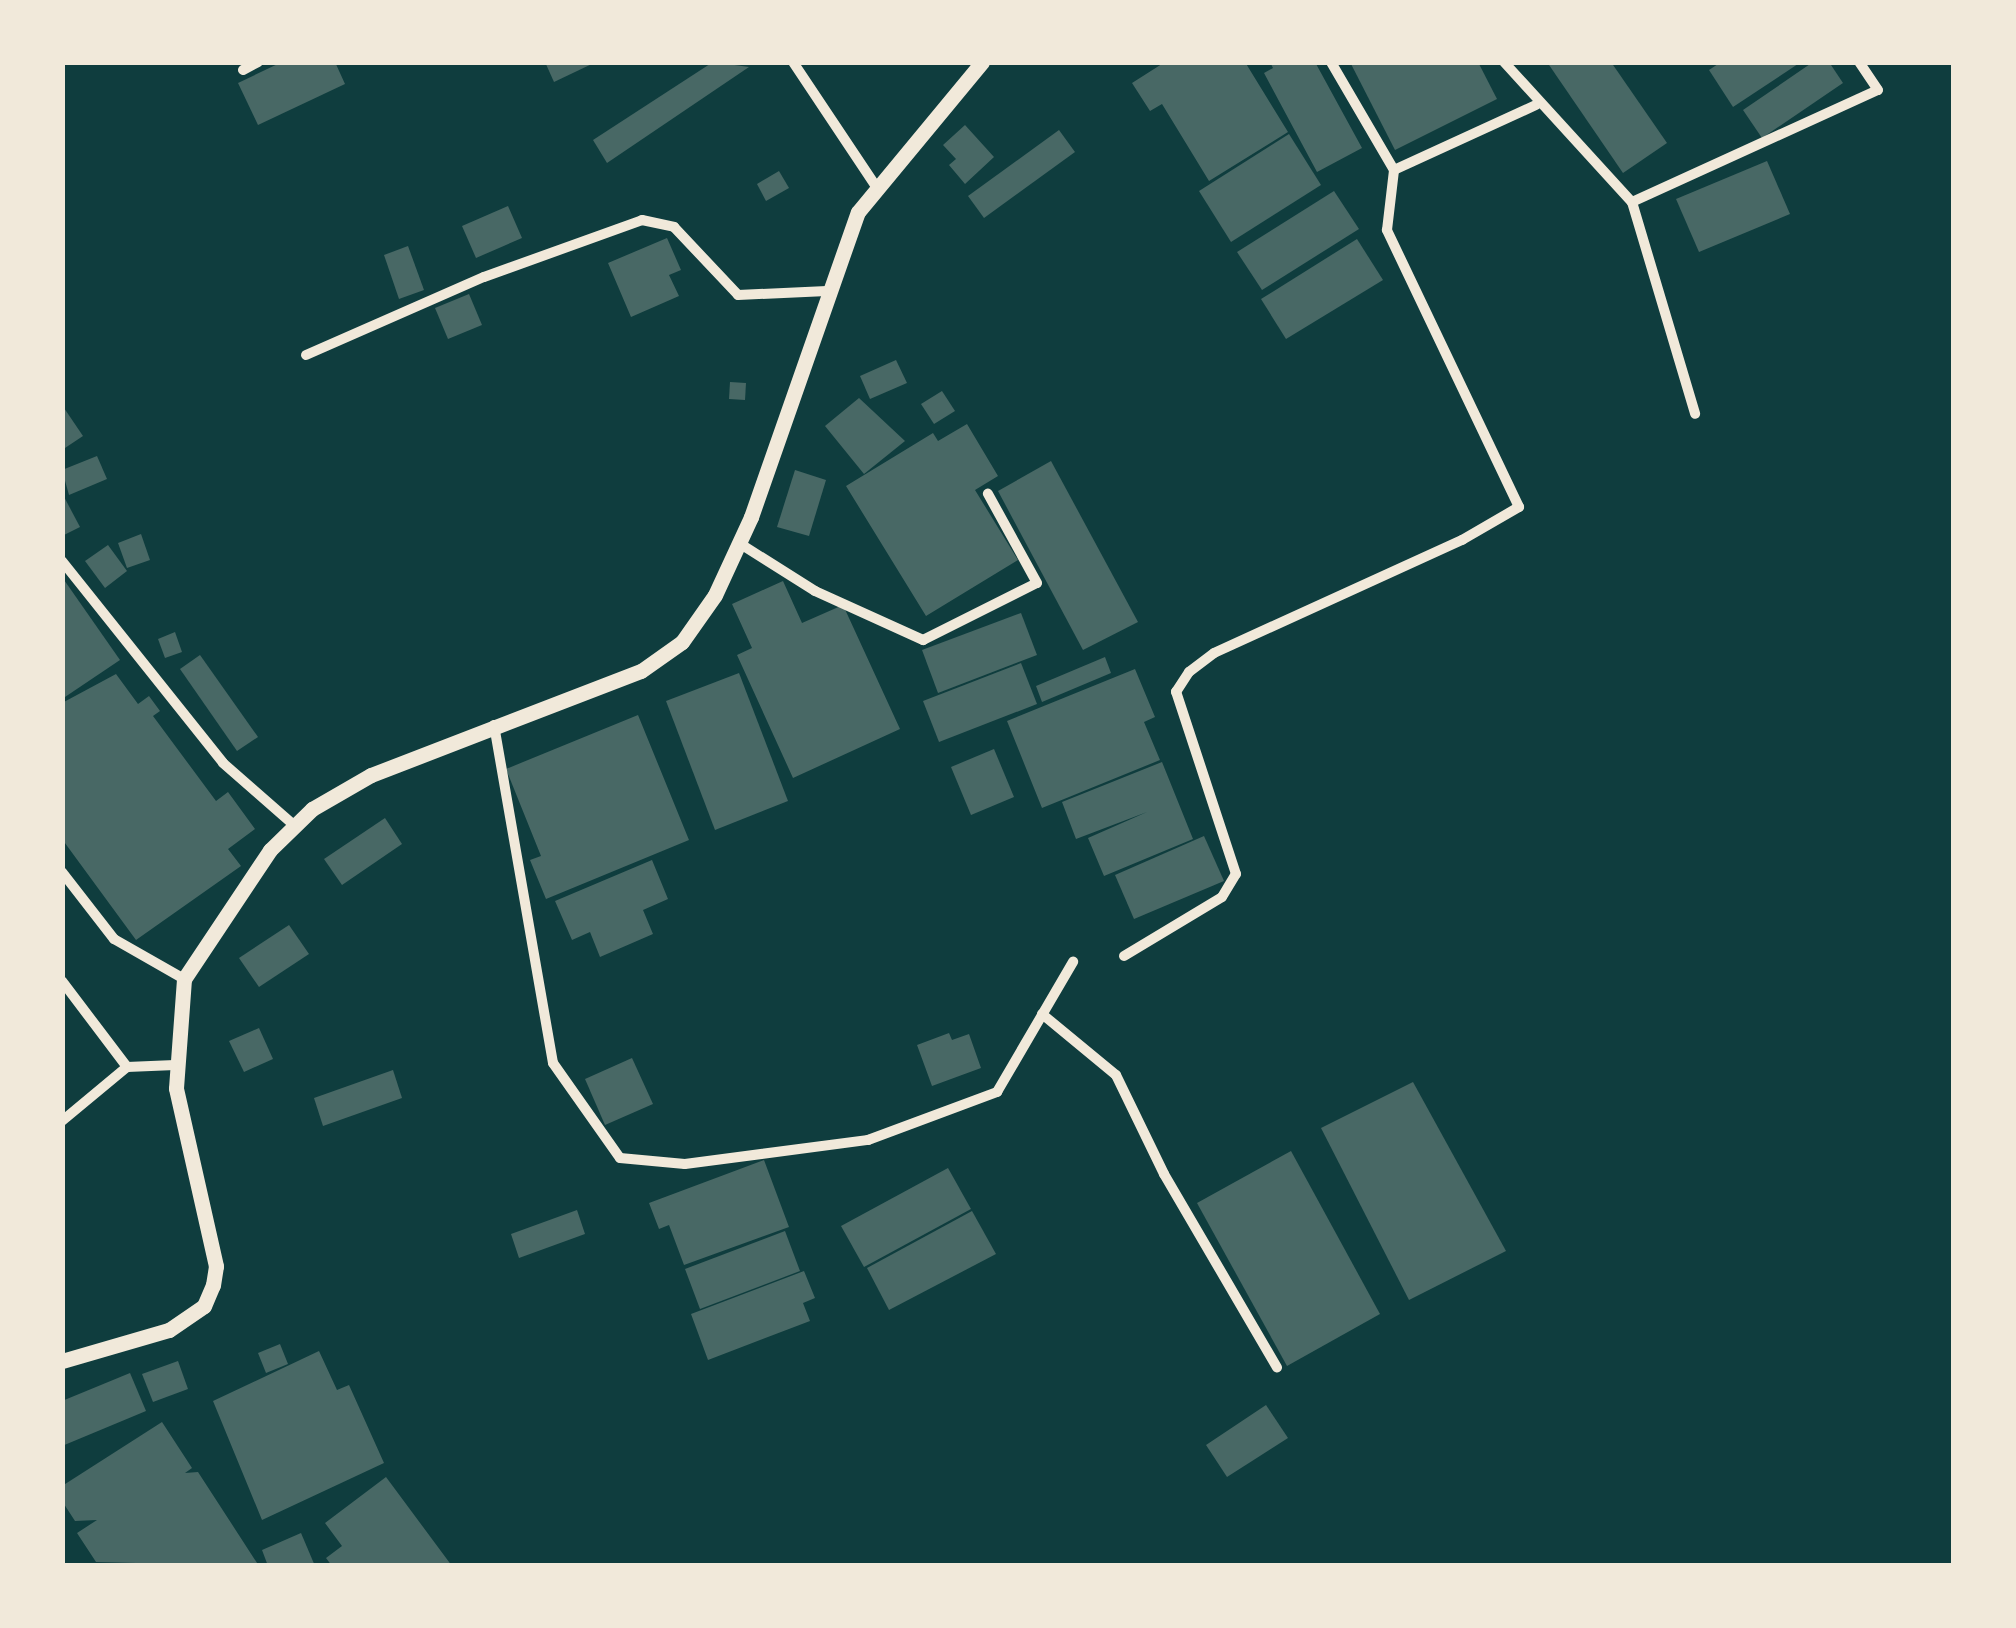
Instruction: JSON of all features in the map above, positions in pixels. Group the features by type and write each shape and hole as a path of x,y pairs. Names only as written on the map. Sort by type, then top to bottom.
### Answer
{"main road":[{"path":"62,1361 169,1330 204,1306 213,1285 216,1266 175,1065 184,979 270,850 295,826 371,775 641,670 682,642 739,544 858,212 982,62"}],"street":[{"path":"243,70 258,62"},
{"path":"793,62 876,188"},
{"path":"1124,956 1222,897 1236,874 1176,692 1189,672 1214,653 1462,540 1519,507 1387,230 1394,170 1331,62"},
{"path":"1504,62 1536,106 1632,202 1696,414"},
{"path":"1632,202 1878,90 1859,62"},
{"path":"1394,170 1536,106"},
{"path":"306,355 484,278 642,220 674,227 738,295 827,292"},
{"path":"739,544 815,591 923,640 1037,583 988,494"},
{"path":"62,561 223,764 295,826"},
{"path":"494,724 553,1063 620,1158 685,1164 868,1140 998,1092 1073,962"},
{"path":"62,872 114,938 184,979"},
{"path":"62,981 127,1067"},
{"path":"1042,1014 1116,1075 1164,1174 1277,1367"},
{"path":"62,1120 127,1067 175,1065"}],"building":[{"path":"282,62 335,62 345,84 258,125 238,83"},
{"path":"545,62 596,62 554,82"},
{"path":"713,62 749,67 607,163 593,140"},
{"path":"1165,62 1245,62 1288,132 1209,181 1162,104 1150,111 1132,83"},
{"path":"1270,62 1315,62 1362,148 1317,172 1264,73 1273,68"},
{"path":"1350,62 1478,62 1497,99 1395,150"},
{"path":"1547,62 1611,62 1667,143 1623,173"},
{"path":"1721,62 1801,62 1733,107 1709,70"},
{"path":"1813,62 1829,62 1843,83 1762,138 1743,110"},
{"path":"965,125 994,157 965,184 949,165 956,159 943,145"},
{"path":"1059,130 1075,152 984,218 968,196"},
{"path":"1289,134 1321,185 1231,242 1199,191"},
{"path":"1767,161 1790,214 1699,252 1676,199"},
{"path":"779,171 789,188 766,201 757,184"},
{"path":"1334,191 1359,229 1262,290 1237,252"},
{"path":"508,206 522,238 476,258 462,226"},
{"path":"667,238 681,270 669,275 679,296 631,317 608,263"},
{"path":"1357,239 1383,280 1286,339 1261,299"},
{"path":"408,246 424,290 399,299 384,255"},
{"path":"469,294 482,325 448,339 435,308"},
{"path":"896,360 907,383 870,399 860,376"},
{"path":"730,382 746,383 745,400 729,399"},
{"path":"942,391 955,411 934,424 921,404"},
{"path":"859,398 905,441 864,474 825,426"},
{"path":"62,405 83,436 62,450"},
{"path":"967,424 998,476 975,490 1018,560 926,616 846,486 933,433 938,441"},
{"path":"97,456 107,479 69,495 62,470"},
{"path":"1051,461 1138,622 1083,650 998,491"},
{"path":"795,470 826,480 809,536 777,527"},
{"path":"62,493 80,527 62,536"},
{"path":"141,534 150,560 127,568 118,543"},
{"path":"108,545 127,571 105,588 85,561"},
{"path":"62,577 120,660 62,699"},
{"path":"783,581 802,623 843,605 900,729 793,778 737,655 752,648 732,604"},
{"path":"1021,613 1037,655 938,693 922,650"},
{"path":"175,632 182,652 165,658 158,639"},
{"path":"200,655 258,737 237,751 180,669"},
{"path":"1105,657 1111,673 1042,702 1036,686"},
{"path":"1021,663 1037,704 939,742 923,701"},
{"path":"1135,669 1155,717 1144,722 1160,760 1042,808 1007,721"},
{"path":"739,673 788,801 715,830 666,701"},
{"path":"116,674 138,704 149,696 160,711 153,716 216,801 228,792 255,829 228,849 241,866 136,940 62,839 62,703"},
{"path":"638,715 689,840 546,899 530,860 541,856 506,769"},
{"path":"994,749 1014,797 971,815 951,767"},
{"path":"1162,762 1193,839 1104,876 1088,838 1147,812 1076,839 1062,802"},
{"path":"385,818 402,844 342,885 324,859"},
{"path":"1204,836 1224,881 1134,919 1115,875"},
{"path":"652,860 668,899 643,910 653,934 600,957 590,932 572,940 555,901"},
{"path":"289,925 309,954 259,987 239,958"},
{"path":"259,1028 273,1059 244,1072 229,1041"},
{"path":"949,1033 952,1040 969,1034 981,1068 932,1086 917,1045"},
{"path":"632,1058 653,1104 605,1125 585,1079"},
{"path":"393,1070 402,1098 323,1126 314,1098"},
{"path":"1413,1082 1506,1251 1409,1300 1321,1128"},
{"path":"1291,1151 1380,1314 1287,1366 1197,1203"},
{"path":"764,1160 789,1227 684,1265 669,1225 659,1229 649,1203"},
{"path":"948,1168 971,1209 864,1267 841,1226"},
{"path":"577,1210 585,1234 519,1258 511,1234"},
{"path":"972,1211 996,1254 889,1310 867,1268"},
{"path":"785,1231 800,1271 700,1309 685,1269"},
{"path":"804,1271 815,1298 803,1303 810,1321 708,1360 691,1314"},
{"path":"280,1344 288,1364 266,1373 258,1353"},
{"path":"319,1351 337,1390 349,1385 384,1463 262,1520 213,1401"},
{"path":"178,1361 188,1389 153,1402 142,1374"},
{"path":"130,1373 146,1411 62,1446 62,1401"},
{"path":"1266,1405 1288,1438 1227,1477 1206,1445"},
{"path":"162,1422 192,1468 185,1473 198,1472 259,1566 96,1562 77,1533 97,1520 75,1521 62,1501 62,1486"},
{"path":"386,1477 452,1566 332,1566 326,1558 342,1546 325,1523"},
{"path":"301,1533 315,1566 268,1566 262,1550"}]}
